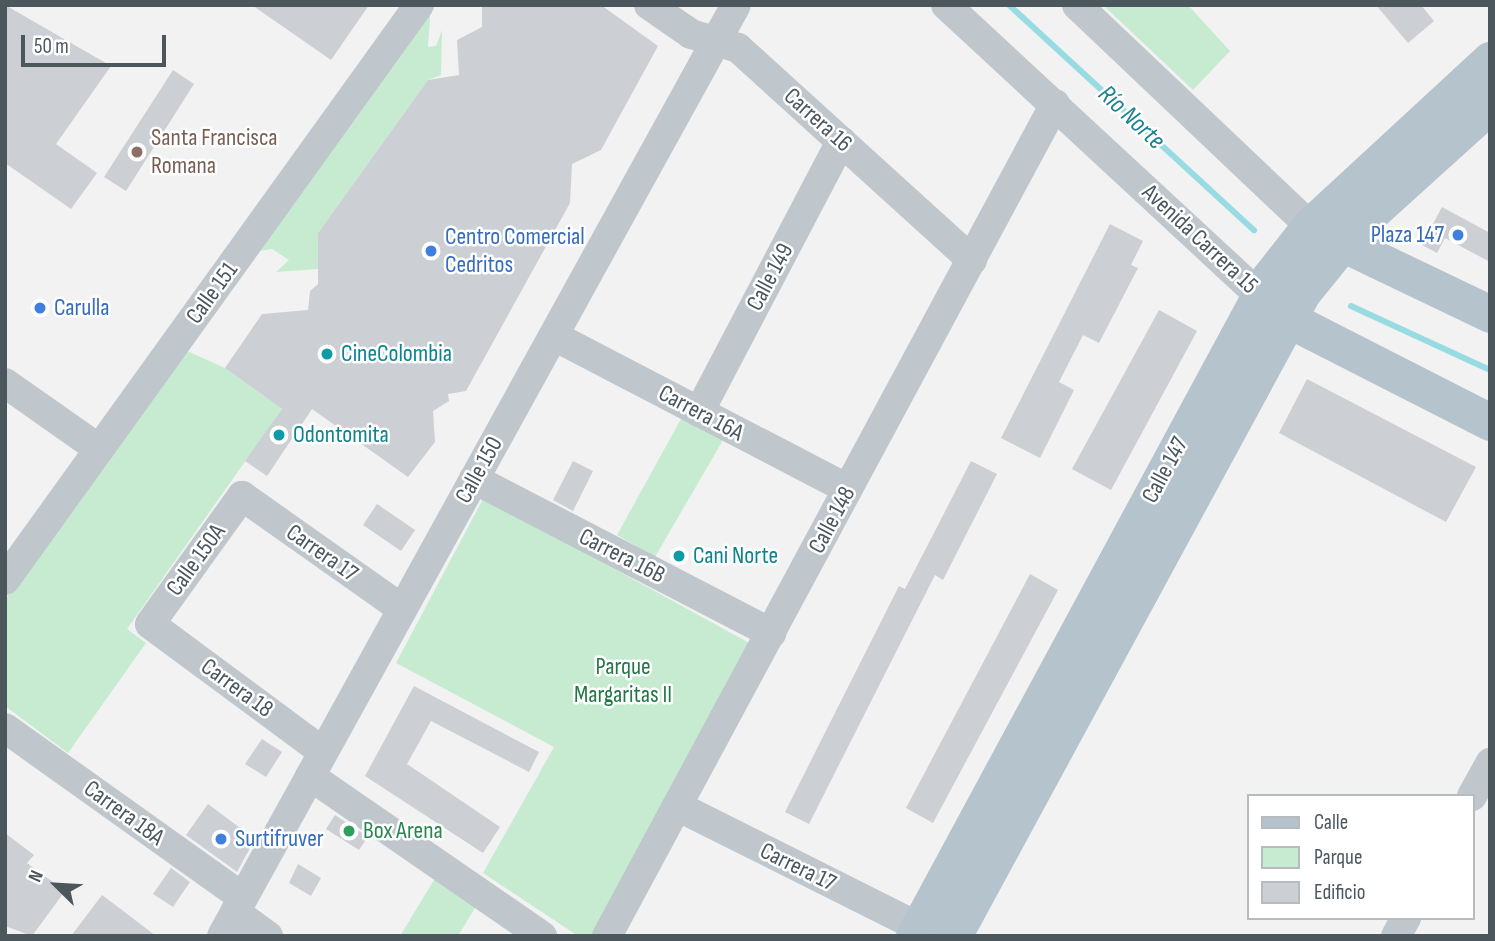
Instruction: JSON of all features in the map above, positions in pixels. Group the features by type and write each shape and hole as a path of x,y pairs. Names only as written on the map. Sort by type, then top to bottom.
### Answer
{"main road":[{"name":"Calle 147","path":"929,933 1273,306 1324,236 1490,60"},
{"name":"Calle 147","path":"1324,236 1490,105"},
{"path":"1324,236 1490,314"},
{"name":"Avenida Carrera 15","path":"1273,306 1490,422"}],"street":[{"name":"Calle 151","path":"5,580 419,5"},
{"name":"Carrera 16","path":"649,5 691,34 718,39 737,48 972,260"},
{"name":"Calle 150","path":"233,916 737,5"},
{"name":"Avenida Carrera 15","path":"946,5 1273,306"},
{"path":"1077,5 1324,236"},
{"name":"Calle 148","path":"607,936 1055,104"},
{"name":"Calle 149","path":"699,412 841,141"},
{"name":"Carrera 16A","path":"554,336 848,489"},
{"path":"5,383 99,449"},
{"name":"Carrera 16B","path":"474,479 771,633"},
{"name":"Carrera 17","path":"242,496 402,609"},
{"name":"Calle 150A","path":"150,624 242,496"},
{"name":"Carrera 18","path":"150,624 317,764 542,936"},
{"name":"Carrera 18A","path":"5,728 233,916 268,936"},
{"path":"1473,794 1490,763"},
{"name":"Carrera 17","path":"677,806 929,933"},
{"path":"1396,936 1405,920"}],"green space":[{"path":"431,5 428,47 436,46 442,30 441,75 428,80 318,233 318,269 276,272 289,260 272,249 253,252"},
{"path":"1103,5 1188,5 1230,51 1193,90"},
{"path":"185,350 225,368 282,409 127,629 146,643 68,753 5,706 5,600"},
{"path":"682,417 723,440 655,557 617,535"},
{"name":"Parque Margaritas II","path":"484,497 751,644 593,936 578,936 483,873 554,747 396,663"},
{"path":"437,875 478,903 458,936 400,936"}],"building":[{"path":"5,5 111,66 56,144 97,173 71,209 5,163"},
{"path":"252,5 369,5 331,60"},
{"name":"Centro Comercial Cedritos","path":"482,5 601,5 658,46 601,150 572,164 570,203 466,391 448,394 449,401 433,411 435,442 408,477 312,409 267,476 245,461 282,409 225,368 262,314 308,310 310,291 318,284 318,233 428,80 459,75 457,40 482,27"},
{"path":"1376,5 1421,5 1434,21 1408,43"},
{"path":"173,70 194,84 126,191 104,177"},
{"name":"Plaza 147","path":"1442,207 1490,233 1490,262 1445,238 1437,253 1422,245"},
{"path":"1110,224 1143,241 1131,265 1138,268 1099,343 1083,335 1059,382 1074,390 1040,458 1001,438"},
{"path":"1159,310 1197,331 1111,490 1072,469"},
{"path":"1307,379 1476,467 1446,522 1279,433"},
{"path":"573,461 593,471 573,511 553,500"},
{"path":"971,461 997,474 943,580 935,575 809,824 785,812 899,586 905,589"},
{"path":"377,504 415,530 401,551 363,525"},
{"path":"1030,574 1058,590 933,823 906,808"},
{"path":"414,686 539,752 529,772 431,721 407,764 500,827 483,853 365,776"},
{"path":"262,739 282,752 266,777 245,764"},
{"name":"Surtifruver","path":"208,804 255,839 237,872 186,835"},
{"name":"Box Arena","path":"335,815 368,837 359,850 326,829"},
{"path":"5,833 34,855 27,863 65,891 32,936 5,926"},
{"path":"298,864 321,878 311,896 289,883"},
{"path":"171,868 190,882 173,907 153,894"},
{"path":"102,895 118,907 156,936 71,936"}],"waterway":[{"name":"Río Norte","path":"1009,5 1254,230"},
{"name":"Río Norte","path":"1351,306 1490,370"}],"place":[{"name":"Santa Francisca Romana","path":"137,152"},
{"name":"Plaza 147","path":"1458,235"},
{"name":"Centro Comercial Cedritos","path":"431,251"},
{"name":"Carulla","path":"40,308"},
{"name":"CineColombia","path":"327,354"},
{"name":"Odontomita","path":"279,435"},
{"name":"Cani Norte","path":"679,556"},
{"name":"Box Arena","path":"349,831"},
{"name":"Surtifruver","path":"221,839"}]}
